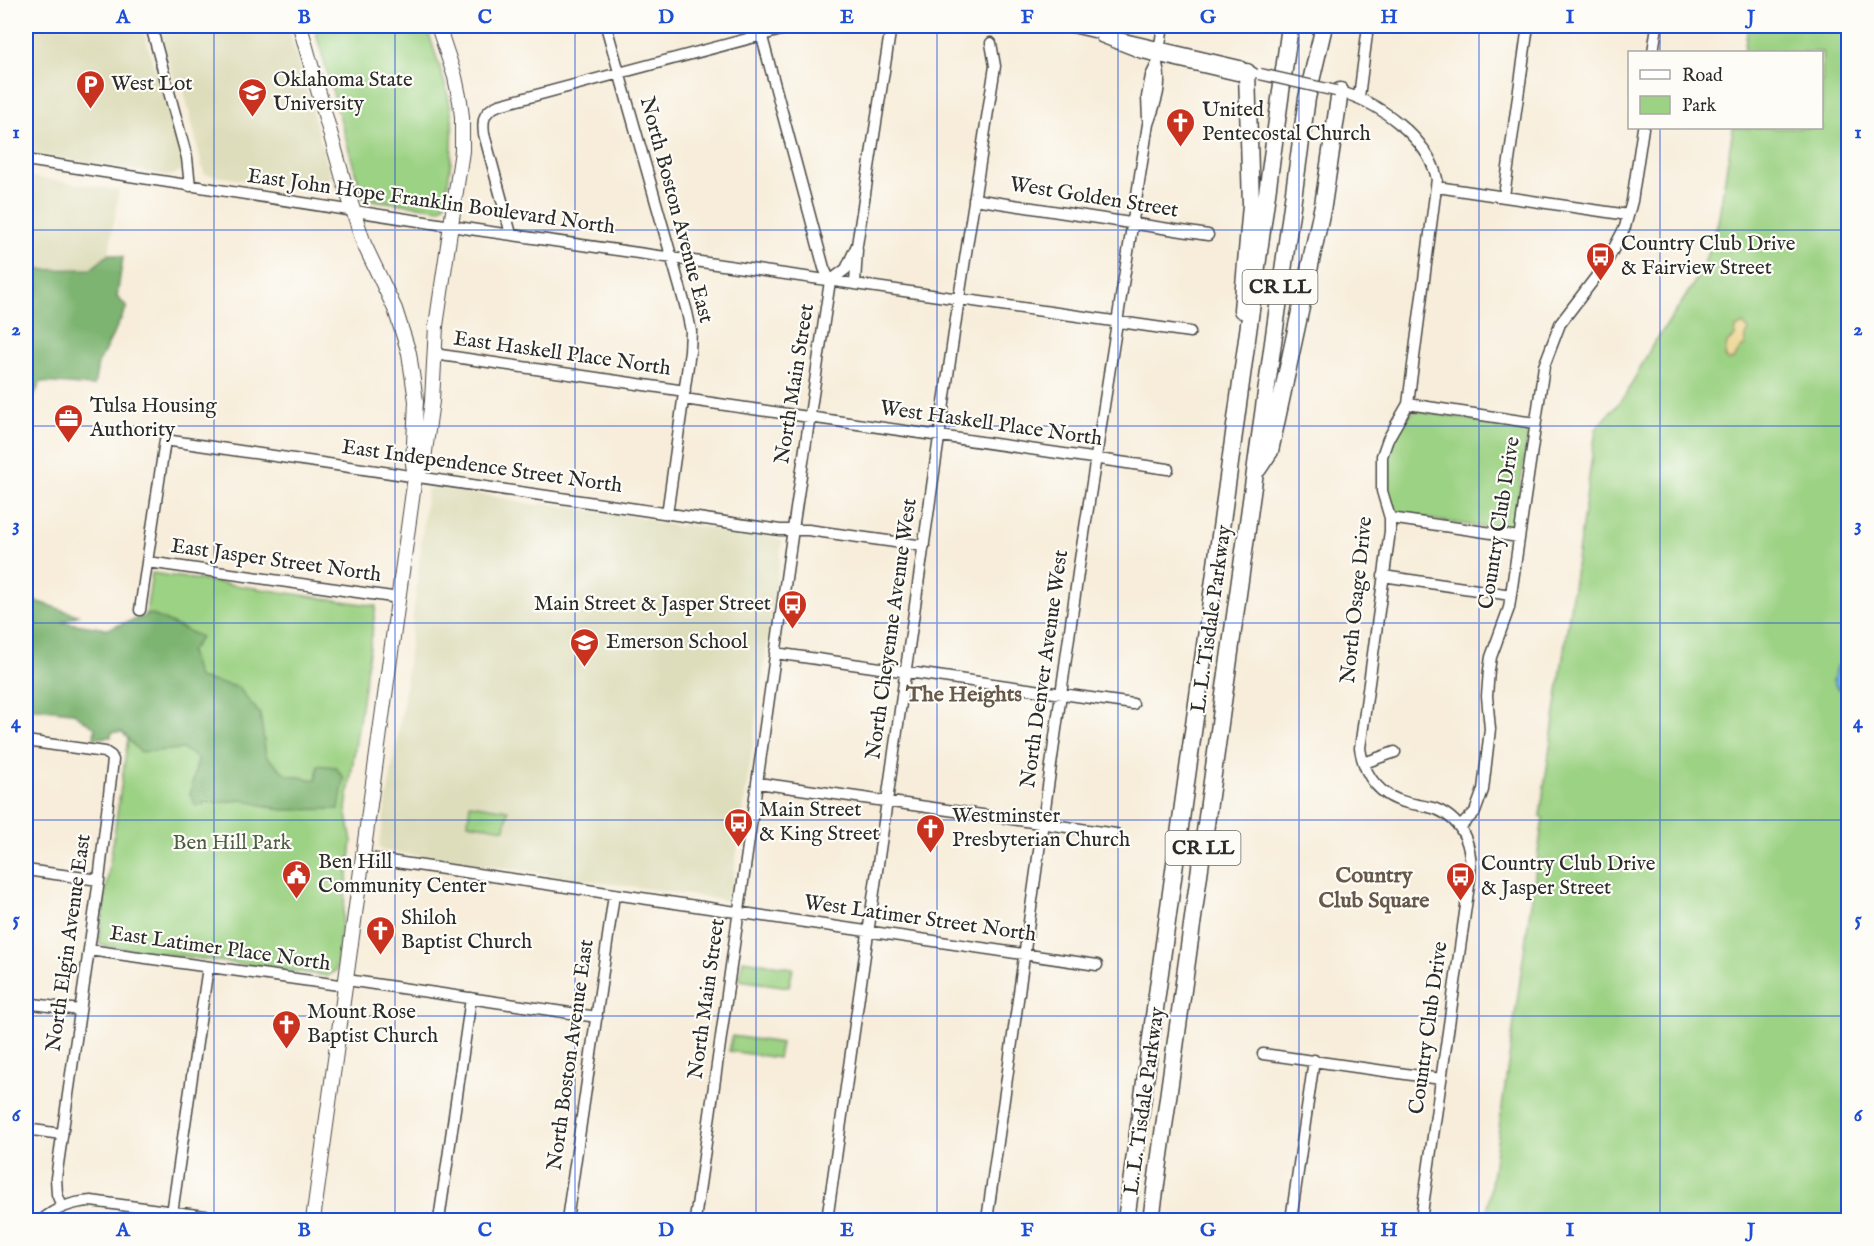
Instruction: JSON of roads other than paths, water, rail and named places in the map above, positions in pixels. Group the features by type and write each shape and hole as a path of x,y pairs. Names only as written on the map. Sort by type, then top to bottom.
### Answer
{"highway":[{"name":"L. L. Tisdale Parkway","path":"1126,1221 1290,26"},
{"path":"1307,98 1314,26"},
{"name":"L. L. Tisdale Parkway","path":"1151,1221 1307,98 1323,26"},
{"path":"1236,421 1244,271 1251,206 1253,73"},
{"path":"1254,475 1270,451 1323,205 1338,91"}],"main road":[{"path":"300,26 364,244 395,309 409,353 416,401 413,464 415,477 313,1221"},
{"path":"415,477 423,466 432,401 440,298 462,151 462,117 455,77 438,26"}],"street":[{"path":"152,26 187,158 190,186"},
{"name":"North Boston Avenue East","path":"606,26 691,332 667,514"},
{"path":"511,234 484,134 483,119 489,110 499,105 619,74 760,30 796,26"},
{"path":"855,283 857,244 891,26"},
{"path":"1068,26 1158,56 1240,66 1253,73 1359,97 1378,108 1426,150 1435,171 1437,187 1628,215"},
{"name":"North Denver Avenue West","path":"987,1221 1061,694 1148,124 1147,97 1150,76 1158,56 1163,26"},
{"path":"1359,97 1368,26"},
{"path":"1504,196 1528,26"},
{"path":"1653,51 1657,26"},
{"name":"North Main Street","path":"695,1221 809,418 831,281 824,268 760,30"},
{"name":"North Cheyenne Avenue West","path":"827,1221 959,298 995,66 991,44"},
{"name":"Country Club Drive","path":"1421,1221 1472,865 1471,851 1460,827 1475,812 1482,798 1491,729 1487,696 1489,670 1511,595 1544,366 1554,338 1570,309 1612,252 1625,227 1643,129"},
{"name":"East John Hope Franklin Boulevard North","path":"26,159 511,234 1190,332"},
{"name":"North Osage Drive","path":"1366,768 1360,748 1361,734 1390,519 1382,491 1382,456 1408,404 1437,187"},
{"name":"West Golden Street","path":"974,199 1208,235"},
{"path":"831,281 846,269 857,244"},
{"name":"East Haskell Place North","path":"434,354 809,418"},
{"path":"1408,404 1535,423"},
{"name":"West Haskell Place North","path":"809,418 1168,469"},
{"name":"East Independence Street North","path":"148,562 165,440 780,530 808,530 924,546"},
{"path":"1390,519 1518,537"},
{"path":"140,610 148,562"},
{"name":"East Jasper Street North","path":"148,562 399,598"},
{"path":"1383,576 1511,595"},
{"path":"776,653 1134,704"},
{"name":"North Elgin Avenue East","path":"26,741 105,752 111,756 113,766 99,880 61,1134 56,1178 57,1194 62,1207"},
{"path":"1395,752 1366,768 1381,790 1406,803 1437,810 1451,817 1460,827"},
{"path":"758,783 1116,834"},
{"name":"West Latimer Street North","path":"362,857 1097,964"},
{"path":"26,870 99,880"},
{"name":"North Boston Avenue East","path":"567,1221 614,895"},
{"name":"East Latimer Place North","path":"89,950 208,967 471,998 597,1017"},
{"path":"172,1216 208,967"},
{"path":"440,1221 471,998"},
{"path":"26,1003 80,1010"},
{"path":"1263,1054 1441,1079"},
{"path":"1291,1221 1314,1060"},
{"path":"26,1129 61,1134"},
{"path":"42,1221 62,1207 81,1201 91,1201 172,1216 235,1221"}],"water":[{"path":"1842,663 1848,665 1848,694 1837,688 1833,681 1836,667"}],"place":[{"name":"West Lot","path":"90,110"},
{"name":"Oklahoma State University","path":"252,118"},
{"name":"United Pentecostal Church","path":"1181,148"},
{"name":"Country Club Drive & Fairview Street","path":"1600,282"},
{"name":"Tulsa Housing Authority","path":"69,444"},
{"name":"Main Street & Jasper Street","path":"792,630"},
{"name":"Emerson School","path":"585,668"},
{"name":"Main Street & King Street","path":"738,848"},
{"name":"Westminster Presbyterian Church","path":"931,854"},
{"name":"Ben Hill Community Center","path":"297,900"},
{"name":"Country Club Drive & Jasper Street","path":"1460,902"},
{"name":"Shiloh Baptist Church","path":"380,956"},
{"name":"Mount Rose Baptist Church","path":"286,1050"}],"district":[{"name":"The Heights","path":"964,695"},
{"name":"Country Club Square","path":"1374,888"}],"park label":[{"name":"Ben Hill Park","path":"232,843"}]}
